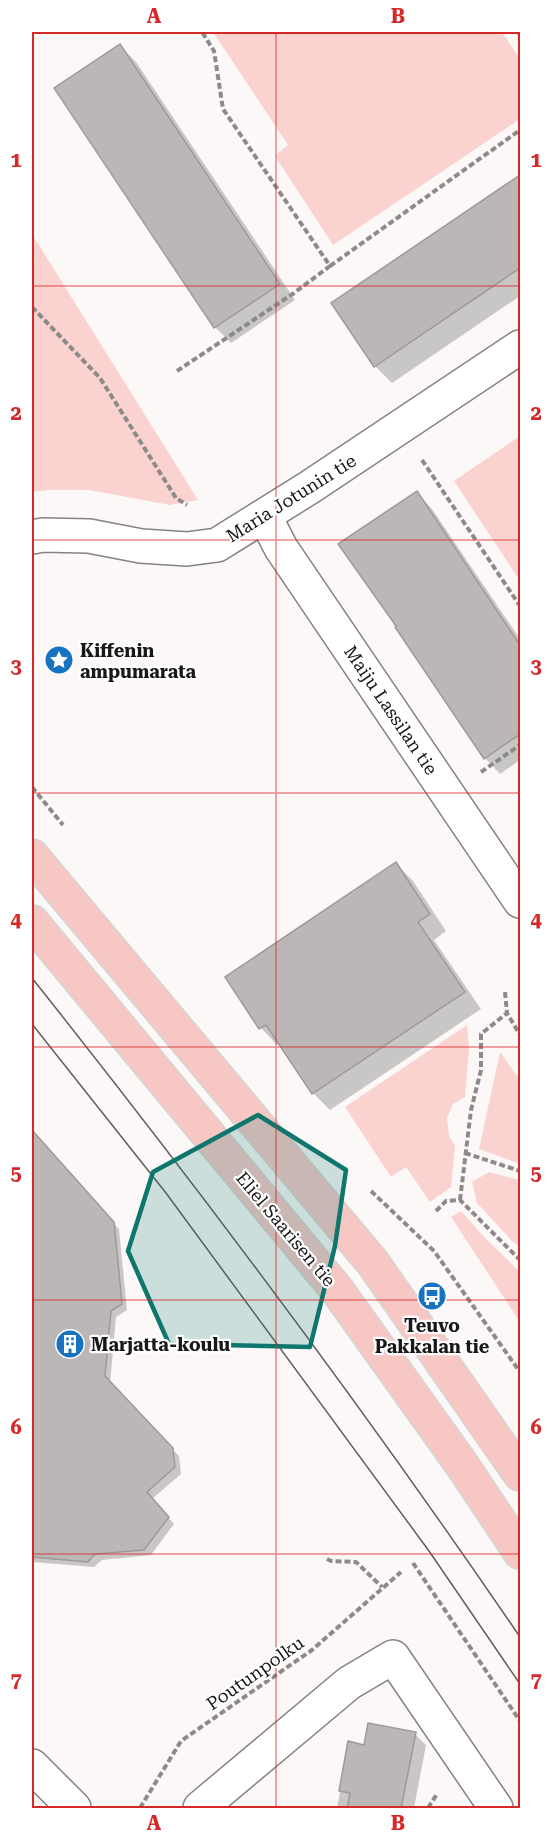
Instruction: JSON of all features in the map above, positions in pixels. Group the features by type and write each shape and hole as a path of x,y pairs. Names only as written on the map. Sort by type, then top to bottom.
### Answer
{"main road":[{"path":"32,856 373,1263 520,1474"},
{"name":"Eliel Saarisen tie","path":"32,922 338,1290 462,1465 520,1552"}],"street":[{"name":"Maria Jotunin tie","path":"32,537 43,535 89,536 141,546 187,549 217,545 265,517 520,347"},
{"name":"Maiju Lassilan tie","path":"265,517 281,548 520,901"},
{"path":"200,1809 349,1683 393,1657 496,1809"},
{"path":"32,1766 74,1809"}],"path":[{"path":"202,32 214,51 223,109 330,266"},
{"path":"177,371 294,293 520,130"},
{"path":"32,307 100,378 176,498 193,509"},
{"path":"419,455 520,606"},
{"path":"32,788 69,833"},
{"path":"505,992 507,1013 520,1035"},
{"path":"460,1200 471,1110 481,1070 481,1034 507,1013"},
{"path":"465,1153 520,1171"},
{"path":"364,1184 434,1251 520,1372"},
{"path":"436,1211 446,1201 460,1200 520,1260"},
{"path":"327,1558 331,1561 356,1562 382,1587"},
{"path":"413,1563 520,1720"},
{"name":"Poutunpolku","path":"140,1809 181,1741 312,1650 401,1572"}],"highlighted area":[{"path":"258,1115 346,1170 335,1246 310,1347 169,1344 128,1251 153,1172"}],"shaded area":[{"path":"213,32 502,32 520,59 520,119 333,245 275,156 288,145"},
{"path":"32,234 198,500 170,505 89,490 32,492"},
{"path":"520,436 520,581 454,481"},
{"path":"467,1025 469,1049 465,1097 453,1104 447,1118 449,1136 455,1146 451,1187 430,1202 406,1167 391,1177 345,1107"},
{"path":"500,1052 517,1076 520,1075 520,1164 479,1149"},
{"path":"489,1172 520,1180 520,1247 477,1203 472,1182"},
{"path":"461,1211 520,1272 520,1322 451,1217"}],"building":[{"path":"120,44 280,284 214,328 54,88"},
{"path":"520,175 520,268 374,367 331,303"},
{"path":"417,491 520,645 520,734 484,759 396,626 338,544"},
{"path":"396,862 430,914 418,922 465,992 312,1094 266,1025 259,1029 225,977"},
{"name":"Marjatta-koulu","path":"32,1130 114,1222 122,1304 111,1311 105,1376 173,1448 175,1467 147,1492 169,1517 144,1550 95,1554 88,1562 32,1557"},
{"path":"368,1723 416,1732 401,1809 347,1809 350,1793 339,1791 348,1741 364,1745"}],"tram line":[{"path":"32,978 282,1303 403,1469 520,1637"},
{"path":"32,1024 166,1193 429,1551 520,1684"}],"place":[{"name":"Kiffenin ampumarata","path":"59,660"},
{"name":"Teuvo Pakkalan tie","path":"432,1296"},
{"name":"Marjatta-koulu","path":"70,1344"}]}
